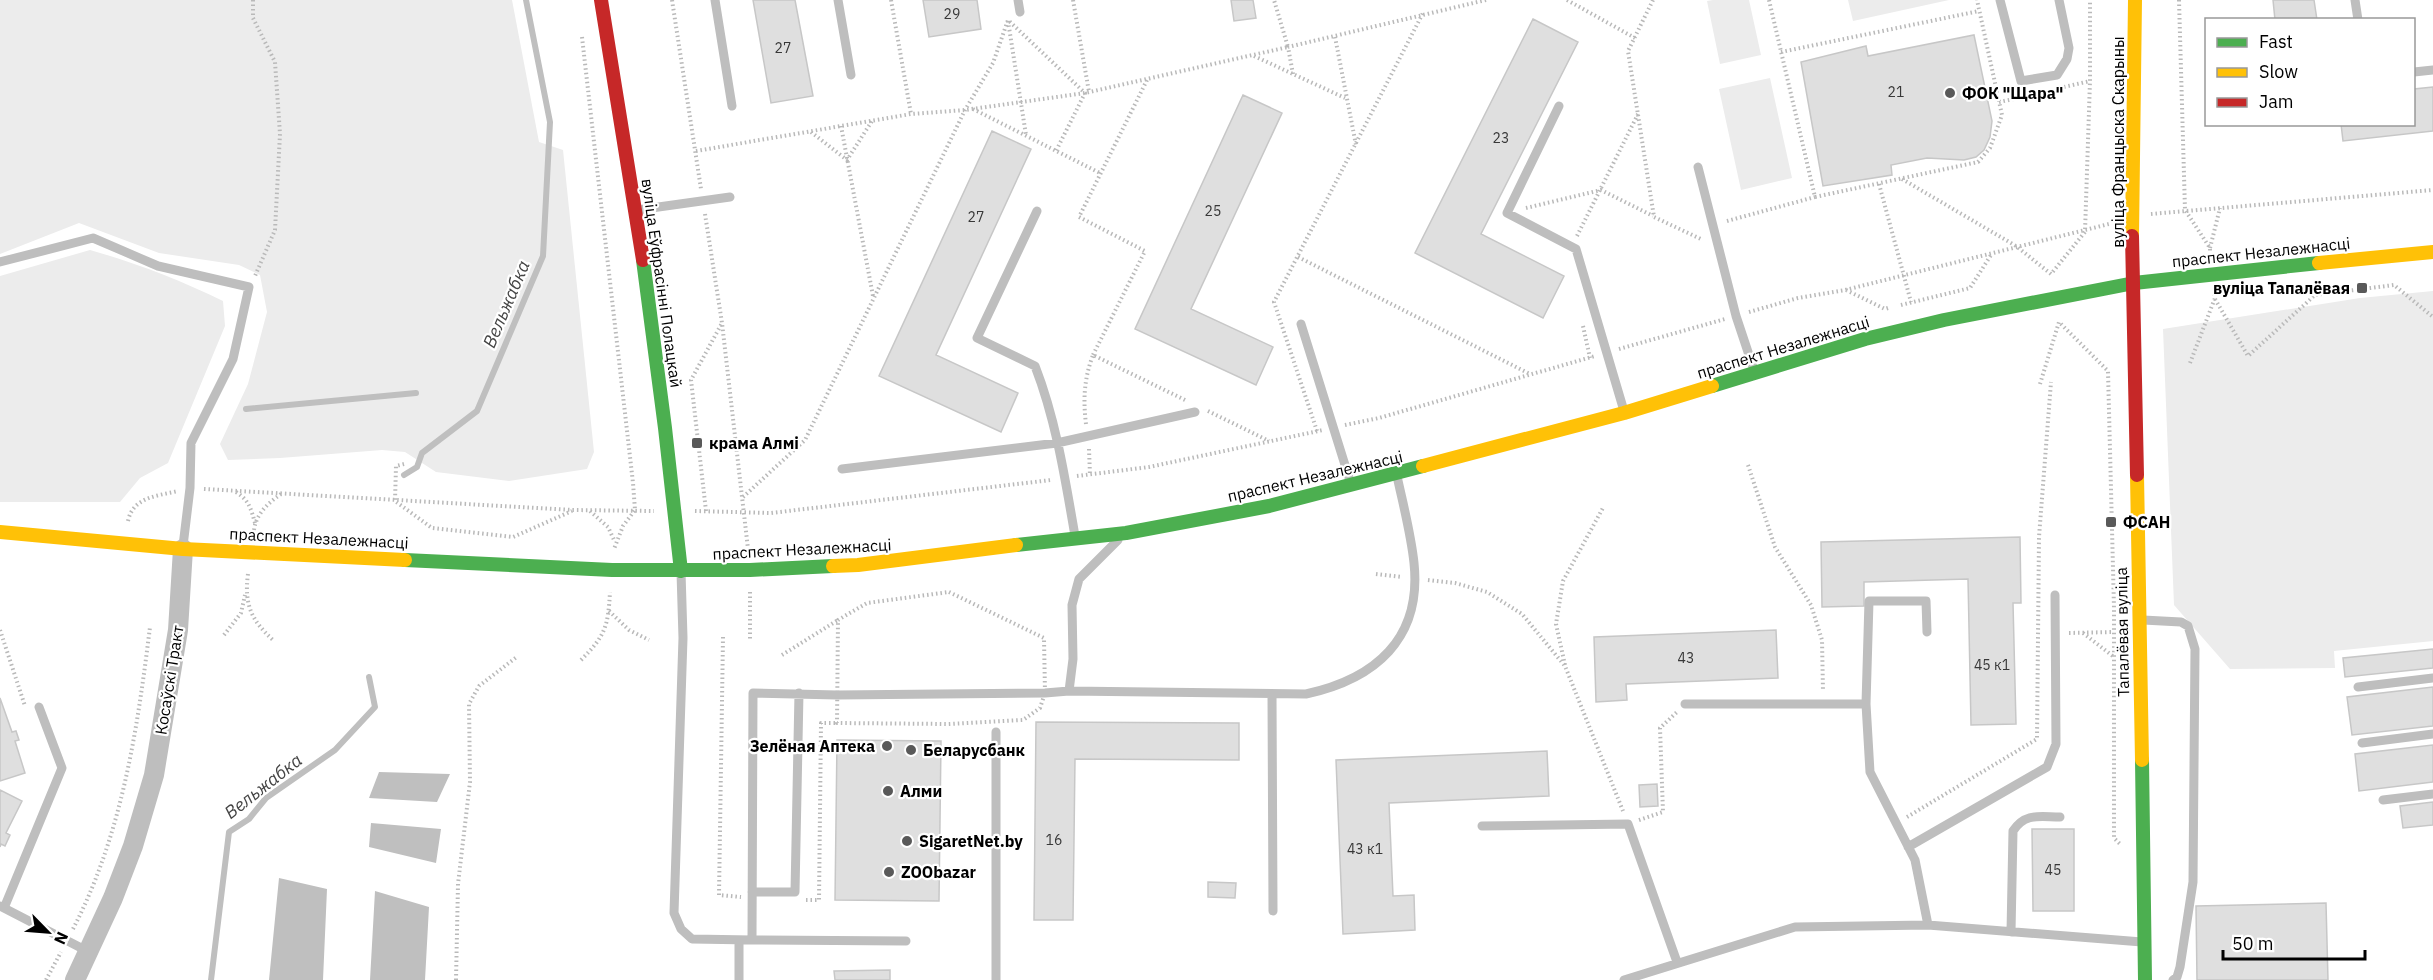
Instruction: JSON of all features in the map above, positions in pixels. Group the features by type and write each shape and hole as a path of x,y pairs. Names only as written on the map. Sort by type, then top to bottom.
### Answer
{"main road":[{"name":"вуліца Еўфрасінні Полацкай","path":"601,0 636,210 681,571"},
{"name":"вуліца Францыска Скарыны","path":"2134,283 2132,217 2135,0"},
{"name":"праспект Незалежнасці","path":"183,549 612,570 750,570 858,565 1126,532 1269,506 1351,486 1624,413 1865,339 1922,325 2134,283 2212,273 2433,252"},
{"name":"Тапалёвая вуліца","path":"2134,283 2145,980"},
{"path":"0,532 183,549"}],"street":[{"name":"Косаўскі Тракт","path":"75,980 113,898 133,846 154,775 178,630 183,549"}],"lane":[{"path":"715,0 732,106"},
{"path":"838,0 851,75"},
{"path":"1018,0 1020,12"},
{"path":"2000,0 2021,81 2057,75 2067,59 2069,48 2059,0"},
{"path":"2355,0 2358,18"},
{"path":"2415,72 2433,70"},
{"path":"1559,106 1507,213 1576,249 1624,413"},
{"path":"1698,167 1736,316 1754,373"},
{"path":"636,210 730,197"},
{"path":"1037,211 977,338 1035,366 1045,392 1076,538"},
{"path":"0,262 93,238 158,266 249,287 233,359 191,443 190,488 183,549"},
{"path":"1301,324 1351,486"},
{"path":"842,469 1057,443 1195,412"},
{"path":"752,940 753,693 837,695 1069,691 1306,694 1333,688 1362,675 1381,662 1402,634 1414,599 1414,562 1397,474"},
{"path":"1069,691 1073,658 1072,606 1078,579 1126,532"},
{"path":"681,571 683,638 674,913 681,929 692,939 906,941"},
{"path":"1908,847 2047,767 2056,744 2055,594"},
{"path":"1927,632 1926,601 1869,601 1866,704 1869,772 1915,860 1928,925"},
{"path":"2139,619 2181,622 2188,626 2195,649 2193,882 2180,968 2173,980"},
{"path":"2358,687 2433,678"},
{"path":"752,892 795,892 799,693"},
{"path":"1272,694 1273,910"},
{"path":"1685,704 1866,704"},
{"path":"39,707 62,768 2,907 89,952"},
{"path":"996,732 996,980"},
{"path":"2361,743 2433,734"},
{"path":"2383,800 2433,794"},
{"path":"2011,932 2013,831 2019,822 2031,816 2060,817"},
{"path":"1482,826 1628,824 1677,962"},
{"path":"1624,980 1795,927 1928,925 2145,942"},
{"path":"739,940 739,980"}],"path":[{"path":"249,287 275,230 280,134 274,62 253,18 254,0"},
{"path":"672,0 722,323 745,511 750,570 750,641"},
{"path":"891,0 911,114"},
{"path":"1056,151 1087,93 1073,0"},
{"path":"1274,0 1288,47 1293,74"},
{"path":"696,151 911,114 965,110 1087,93 1486,0"},
{"path":"1567,0 1635,38"},
{"path":"1653,0 1628,51 1654,217"},
{"path":"1768,0 1815,197"},
{"path":"1729,231 1726,220 1815,197 1978,162 1990,148 1998,133 2002,115 1977,0"},
{"path":"1901,178 2016,246 2051,274 2085,232 2090,0"},
{"path":"2179,0 2185,210 2210,248"},
{"path":"1006,10 1026,136"},
{"path":"1781,52 1979,10"},
{"path":"1317,431 1274,302 1424,13"},
{"path":"1008,20 1087,93"},
{"path":"743,497 805,440 965,110 993,63 1008,20"},
{"path":"581,30 633,483 634,510 615,543 608,620 600,639 581,660"},
{"path":"1335,37 1356,145"},
{"path":"1253,55 1346,98"},
{"path":"1090,475 1084,405 1085,376 1093,355 1145,251 1079,217 1148,79"},
{"path":"973,109 1100,173"},
{"path":"1572,247 1638,114"},
{"path":"847,160 873,121"},
{"path":"841,126 873,297"},
{"path":"811,131 847,160"},
{"path":"1879,183 1911,302"},
{"path":"1507,213 1601,190 1708,242"},
{"path":"1736,316 1798,298 1845,290 2016,246 2085,232 2132,217 2185,210 2433,190"},
{"path":"2221,208 2210,248 2215,298 2248,356 2315,295 2394,285 2433,317"},
{"path":"1845,290 1885,309 1970,288 1991,254"},
{"path":"1298,257 1532,374"},
{"path":"2190,363 2215,298"},
{"path":"1746,301 1749,312"},
{"path":"123,543 130,512 143,499 190,488 572,510 771,513 1149,467 1378,418 1727,318 1725,309"},
{"path":"2040,384 2060,322 2108,371 2114,632 2115,838 2124,849"},
{"path":"705,511 691,380 722,323"},
{"path":"1582,325 1590,358"},
{"path":"1093,355 1187,401"},
{"path":"1896,824 2037,739 2039,537 2051,382"},
{"path":"1207,411 1270,441"},
{"path":"395,501 396,466 404,464"},
{"path":"1748,465 1775,547 1811,605 1822,640 1823,704"},
{"path":"235,491 244,497 251,507 255,524"},
{"path":"253,532 264,508 281,494"},
{"path":"395,501 432,528 513,537 572,510"},
{"path":"1604,506 1563,581 1556,624 1565,666 1628,824 1663,812 1660,728 1685,704"},
{"path":"589,510 608,527 615,543"},
{"path":"224,635 241,613 248,574"},
{"path":"1376,574 1455,583 1487,592 1522,614 1565,666"},
{"path":"782,655 838,620 867,603 949,592 1044,638 1045,693 1040,708 1023,720 948,724 837,723 838,620"},
{"path":"246,594 252,615 273,640"},
{"path":"609,611 629,630 649,640"},
{"path":"46,980 102,866 124,794 138,725 150,627"},
{"path":"0,630 25,708 39,707"},
{"path":"2038,634 2114,632"},
{"path":"2083,633 2114,657"},
{"path":"456,980 458,884 470,782 470,704 479,686 518,656"}],"shaded area":[{"path":"0,0 512,0 539,142 563,150 594,452 587,469 509,481 436,472 405,452 382,450 228,460 220,444 248,384 267,312 260,275 239,265 159,253 79,223 0,254"},
{"path":"1749,0 1761,55 1720,64 1707,1"},
{"path":"1848,0 1949,0 1853,21"},
{"path":"1770,78 1792,178 1741,190 1719,89"},
{"path":"90,250 158,272 223,301 225,326 168,463 140,478 120,502 0,502 0,276"},
{"path":"2433,291 2433,641 2334,651 2335,668 2230,669 2174,605 2163,329 2360,298"},
{"path":"379,772 450,774 437,802 369,798"},
{"path":"371,823 441,829 436,863 369,847"},
{"path":"279,878 327,889 323,980 269,980"},
{"path":"375,891 429,907 425,980 370,980"}],"building":[{"path":"753,0 795,0 813,96 771,103"},
{"path":"923,0 977,0 981,29 929,37"},
{"path":"1231,0 1253,0 1256,18 1234,21"},
{"path":"2273,0 2314,0 2317,18 2275,18"},
{"path":"1533,19 1578,42 1481,234 1564,276 1543,318 1415,253"},
{"path":"1974,35 1992,121 1990,137 1984,150 1976,157 1964,160 1927,158 1891,165 1892,175 1823,186 1801,62 1866,46 1868,56"},
{"path":"2433,87 2433,131 2343,141 2341,126 2415,126 2415,89"},
{"path":"1243,95 1282,113 1191,309 1273,347 1256,385 1135,329"},
{"path":"992,131 1031,149 936,355 1018,393 1001,432 879,376"},
{"path":"2020,537 2021,603 2013,603 2016,724 1971,725 1968,579 1864,582 1864,606 1822,607 1821,542"},
{"path":"1776,630 1778,678 1626,684 1627,700 1596,702 1594,637"},
{"path":"2433,649 2433,668 2345,677 2343,658"},
{"path":"2433,687 2433,726 2352,735 2347,697"},
{"path":"0,698 12,732 16,731 19,740 15,741 25,773 0,781"},
{"path":"1036,722 1239,723 1239,760 1075,759 1073,920 1034,920"},
{"name":"Алми","path":"837,740 941,741 939,901 835,900"},
{"path":"2433,745 2433,782 2359,791 2355,754"},
{"path":"1547,751 1549,796 1389,803 1393,896 1414,895 1415,930 1343,934 1336,760"},
{"path":"1657,784 1658,806 1640,807 1639,785"},
{"path":"0,790 22,801 6,833 10,835 5,846 1,844 0,847"},
{"path":"2433,802 2433,825 2403,828 2400,806"},
{"path":"2032,829 2074,829 2074,911 2033,911"},
{"path":"1208,882 1236,883 1235,898 1208,897"},
{"path":"2326,903 2328,980 2197,980 2196,906"},
{"path":"890,970 890,980 835,980 834,971"}],"waterway":[{"name":"Вельжабка","path":"404,475 417,467 422,453 477,411 543,256 550,122 526,0"},
{"path":"246,409 416,393"},
{"name":"Вельжабка","path":"211,980 229,832 249,819 266,798 335,750 375,707 369,677"}],"traffic: fast":[{"path":"643,260 681,571"},
{"path":"1712,386 1865,339 1944,320 2134,283 2319,263"},
{"path":"1016,545 1126,533 1269,506 1423,466"},
{"path":"405,560 612,570 750,570 833,566"},
{"path":"2142,760 2145,980"}],"traffic: slow":[{"path":"2132,236 2135,0"},
{"path":"2319,263 2433,252"},
{"path":"1423,466 1624,413 1712,386"},
{"path":"2137,475 2142,760"},
{"path":"0,532 183,549 405,560"},
{"path":"833,566 858,565 1016,545"}],"traffic: jam":[{"path":"601,0 643,260"},
{"path":"2132,236 2137,475"}],"place":[{"name":"ФОК \"Щара\"","path":"1950,93"},
{"name":"вуліца Тапалёвая","path":"2362,288"},
{"name":"крама Алмі","path":"697,443"},
{"name":"ФСАН","path":"2111,522"},
{"name":"Зелёная Аптека","path":"887,746"},
{"name":"Беларусбанк","path":"911,750"},
{"name":"Алми","path":"888,791"},
{"name":"SigaretNet.by","path":"907,841"},
{"name":"ZOObazar","path":"889,872"}]}
